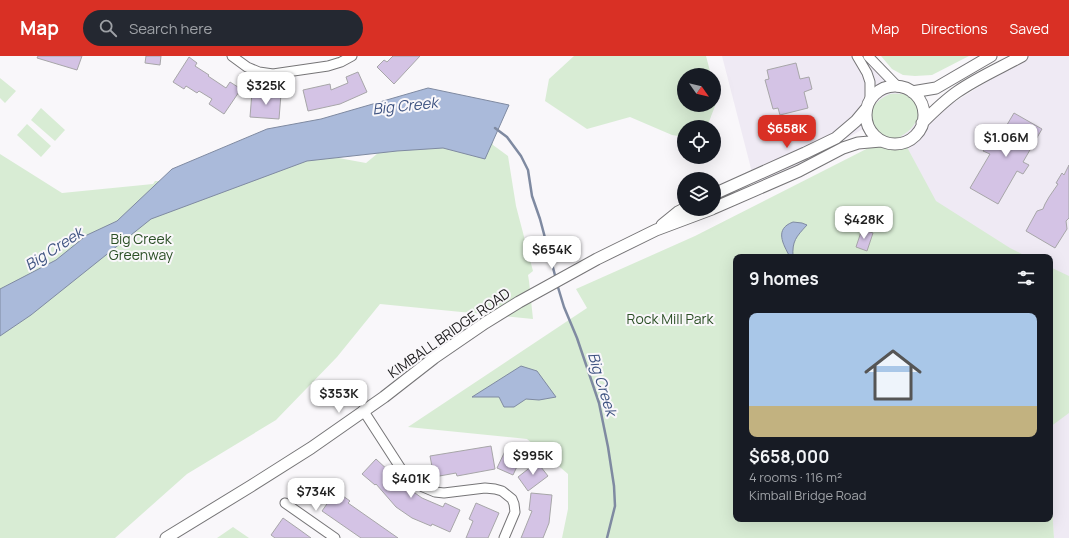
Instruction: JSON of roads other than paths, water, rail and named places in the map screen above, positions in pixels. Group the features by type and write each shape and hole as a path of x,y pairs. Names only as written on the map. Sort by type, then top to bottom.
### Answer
{"street":[{"path":"232,56 247,67 259,72 273,74 328,66 341,62 352,56"},
{"path":"721,191 836,138 856,121 868,105 876,93 884,88 894,86 903,88 912,92 918,99 922,108 923,117 921,126 916,135 908,141 900,144 890,144 881,141 868,128 866,119 868,105 870,82 857,56"},
{"path":"868,56 898,87"},
{"path":"912,92 936,88 991,56"},
{"path":"922,123 937,108 972,82 1022,56"},
{"name":"KIMBALL BRIDGE ROAD","path":"721,205 799,171 843,148 858,142 881,141"},
{"name":"KIMBALL BRIDGE ROAD","path":"656,230 677,213"},
{"name":"KIMBALL BRIDGE ROAD","path":"166,538 304,452 384,397 434,358 519,302 596,259 656,230 694,216"},
{"path":"363,410 406,475 422,487 435,492 444,493 485,488 502,491 507,495 514,504 514,512 504,538"},
{"path":"285,503 335,538"}],"water":[{"path":"428,88 509,105 485,159 443,148 397,151 307,161 151,219 31,315 0,336 0,289 56,260 87,235 117,221 172,169 267,129 321,119"},
{"path":"793,222 807,225 794,243 793,254 788,254 783,242 782,233 787,225"},
{"path":"521,366 537,371 556,397 539,400 526,399 514,407 504,407 499,397 472,397"}],"waterway":[{"name":"Big Creek","path":"495,128 507,137 521,156 528,170 532,196 540,219 556,279"},
{"name":"Big Creek","path":"557,284 599,403 608,447 614,486 615,506 607,538"}],"park label":[{"name":"Big Creek Greenway","path":"141,248"},
{"name":"Rock Mill Park","path":"670,319"}]}
